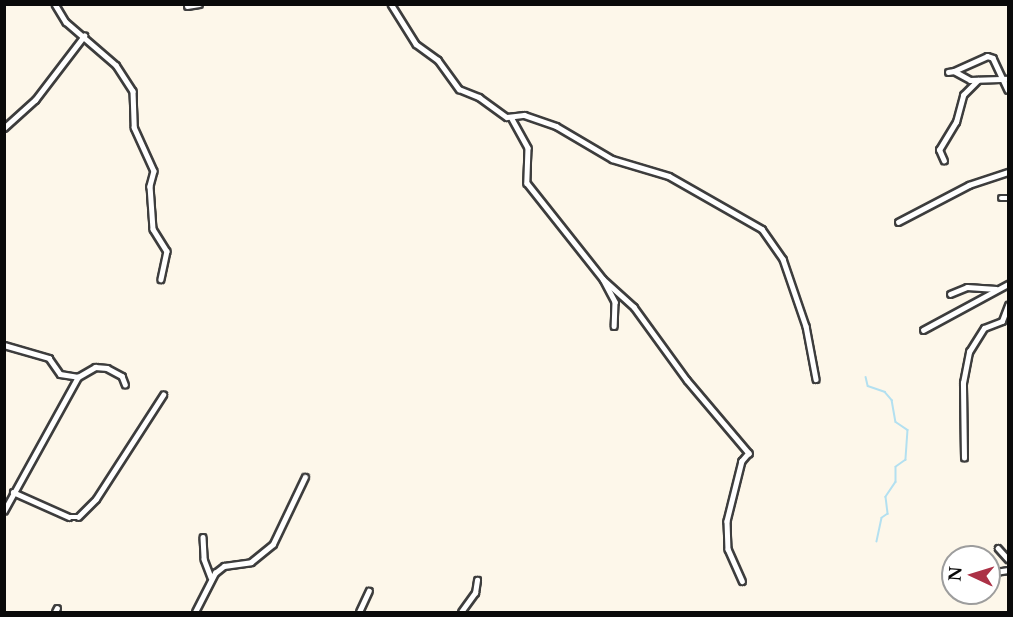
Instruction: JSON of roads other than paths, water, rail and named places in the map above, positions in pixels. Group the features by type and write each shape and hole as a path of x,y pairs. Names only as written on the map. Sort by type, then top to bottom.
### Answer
{"street":[{"path":"55,4 66,22 116,65 133,91 134,127 154,171 150,186 153,230 167,251 161,279"},
{"path":"188,6 199,4"},
{"path":"391,4 416,44 440,63 455,86 511,117 528,148 527,183 603,279 634,307 687,380 749,453 742,461 727,521 728,549 742,581"},
{"path":"4,128 35,100 84,36"},
{"path":"1006,79 966,79 951,71 987,56 997,63 1006,79 1008,90"},
{"path":"944,161 939,150 956,122 967,88 978,80"},
{"path":"511,117 528,116 556,126 612,159 669,176 762,229 783,259 806,326 816,379"},
{"path":"898,222 969,185 1008,172"},
{"path":"1000,198 1008,198"},
{"path":"603,279 615,302 614,326"},
{"path":"923,330 1008,284"},
{"path":"950,294 967,287 996,289"},
{"path":"964,458 963,383 969,352 984,328 1002,321 1008,305"},
{"path":"4,345 22,353 39,354 49,358 60,374 78,377"},
{"path":"4,511 78,377 95,367 107,368 122,376 125,384"},
{"path":"13,492 69,517 78,517 96,499 163,395"},
{"path":"195,612 211,577 224,566 250,562 273,544 305,477"},
{"path":"202,537 204,559 211,577"},
{"path":"461,612 475,593 477,580"},
{"path":"358,612 369,591"}],"waterway":[{"path":"866,377 868,386 885,392 892,400 896,422 908,430 906,460 896,467 896,482 886,497 888,514 882,518 877,541"}]}
